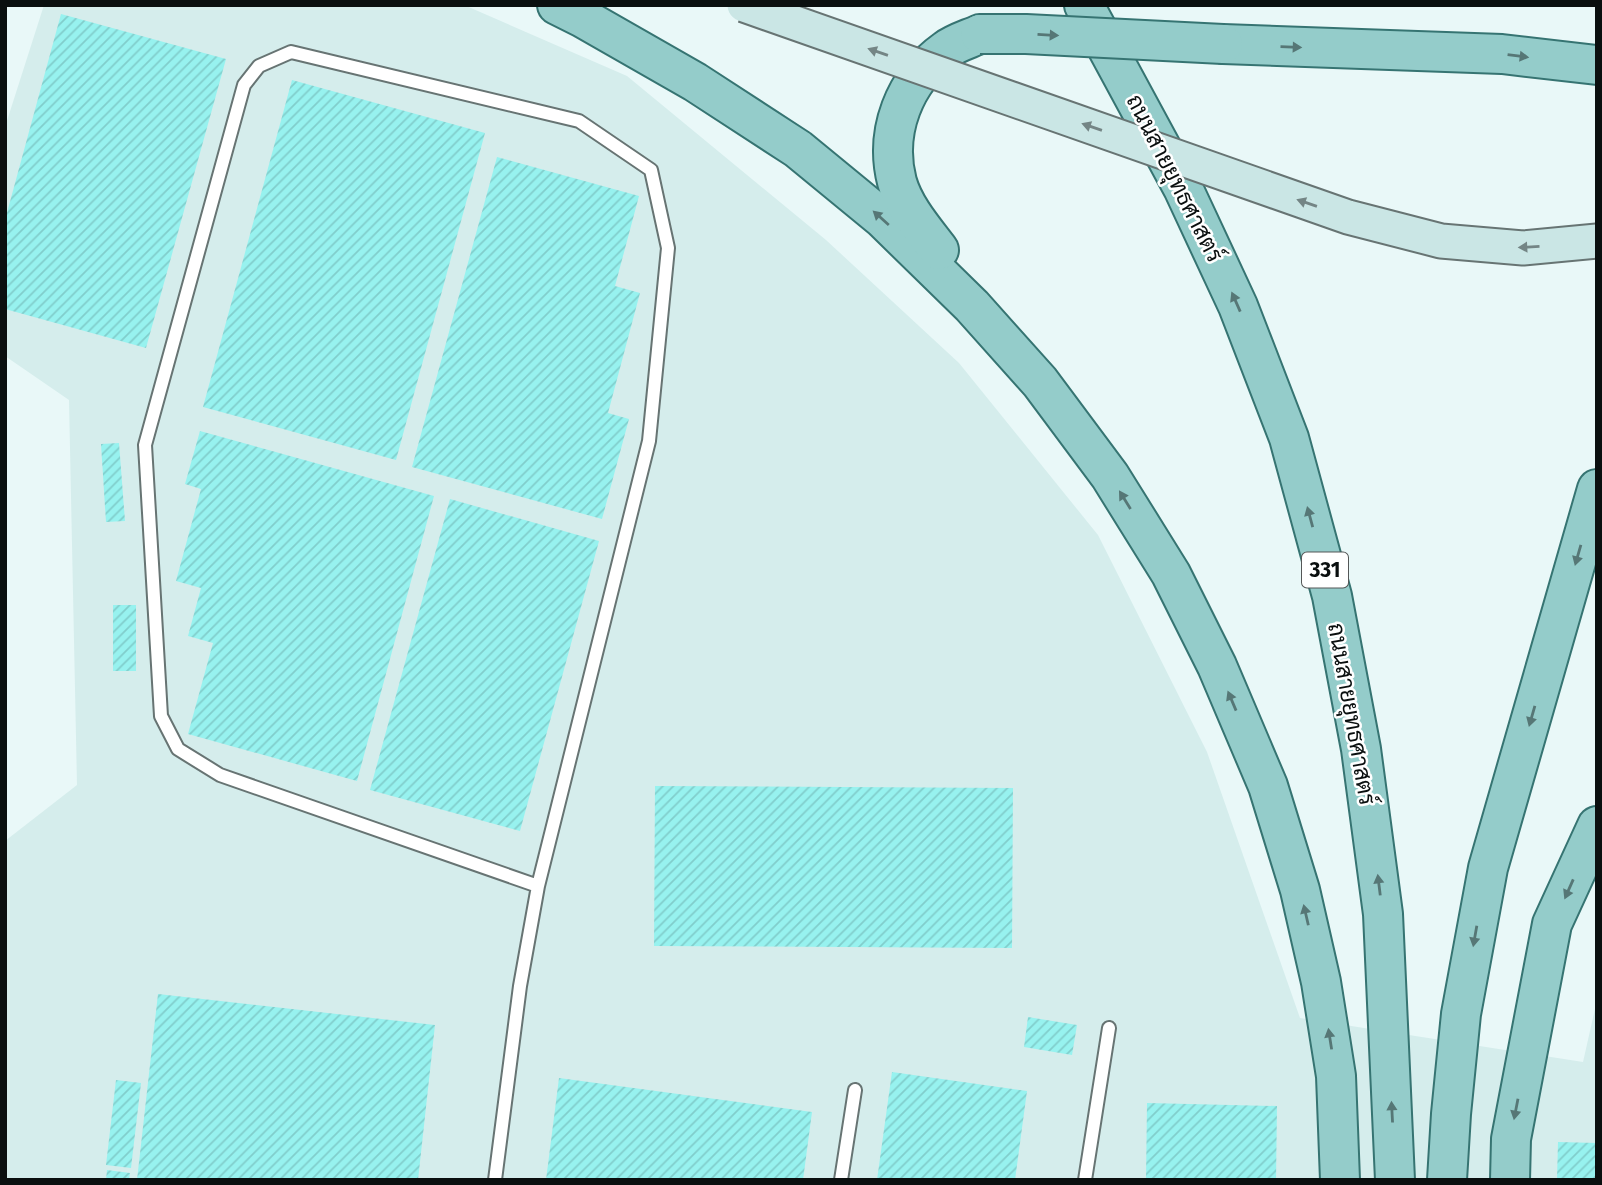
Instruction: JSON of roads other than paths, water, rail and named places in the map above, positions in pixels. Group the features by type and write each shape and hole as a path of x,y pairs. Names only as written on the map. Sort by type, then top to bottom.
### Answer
{"main road":[{"path":"557,5 695,82 798,149 909,244 972,306 1040,382"},
{"path":"744,5 1348,217 1441,241 1523,248 1597,241"},
{"name":"ถนนสายยุทธศาสตร์","path":"1084,5 1183,188 1238,306 1289,438 1332,596 1361,749 1383,914 1395,1180"},
{"path":"1340,1180 1336,1076 1321,982 1300,890 1268,786 1217,666 1171,574 1110,475 915,219 897,182 892,142 902,102 921,72 947,48 980,34 1502,54 1597,65"},
{"path":"1447,1180 1461,1014 1488,867 1597,489"},
{"path":"1510,1180 1511,1139 1552,925 1597,826"}],"lane":[{"path":"495,1180 518,998 538,886 649,441 668,248 651,170 579,121 291,52 259,66 244,85 145,445 161,716 178,749 220,775 538,886"},
{"path":"1085,1180 1109,1028"},
{"path":"841,1180 855,1090"}]}
